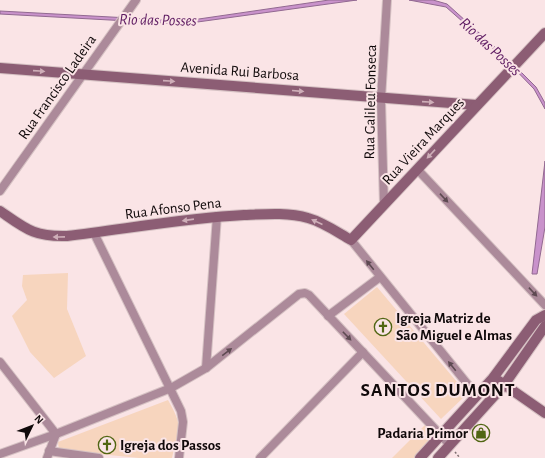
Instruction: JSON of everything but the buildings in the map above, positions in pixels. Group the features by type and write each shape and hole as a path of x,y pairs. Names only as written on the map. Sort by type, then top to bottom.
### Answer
{"main road":[{"name":"Rua Vieira Marques","path":"350,240 545,33"},
{"name":"Avenida Rui Barbosa","path":"0,68 273,88 381,99 477,105"},
{"name":"Rua Afonso Pena","path":"0,211 24,227 48,237 94,233 217,216 262,214 288,215 308,218 329,227 350,240"},
{"path":"420,458 493,378 536,320 545,314"},
{"path":"438,458 504,385 545,326"},
{"path":"493,378 545,413"},
{"path":"450,445 478,404 477,396"}],"street":[{"name":"Rua Francisco Ladeira","path":"0,190 136,0"},
{"name":"Rua Galileu Fonseca","path":"384,205 381,99 386,3"},
{"path":"417,170 545,305"},
{"path":"206,368 217,216"},
{"path":"94,233 181,410 183,422 179,458"},
{"path":"350,240 477,396"},
{"path":"328,316 380,277"},
{"path":"0,454 56,434 171,388 206,368 299,294 305,293 309,295 450,445"},
{"path":"260,458 363,352"},
{"path":"0,362 56,434"},
{"path":"56,434 48,455 99,458"}],"shaded area":[{"path":"68,273 67,309 86,356 54,378 30,352 12,316 27,300 22,286 23,275"},
{"path":"377,287 467,394 441,419 344,314"},
{"path":"168,400 173,409 179,428 172,458 139,458 59,450 58,442"},
{"path":"426,424 436,436 415,458 392,458"}],"water":[{"path":"329,0 357,0 183,24 0,14 0,11 185,21"},
{"name":"Rio das Posses","path":"409,0 433,0 447,4 507,58 536,87 545,103 545,109 534,89 505,59 446,7"},
{"path":"545,161 545,227 537,274 532,274"}],"place":[{"name":"Igreja Matriz de São Miguel e Almas","path":"383,327"},
{"name":"Padaria Primor","path":"481,433"},
{"name":"Igreja dos Passos","path":"107,445"}],"district":[{"name":"SANTOS DUMONT","path":"438,389"}]}
